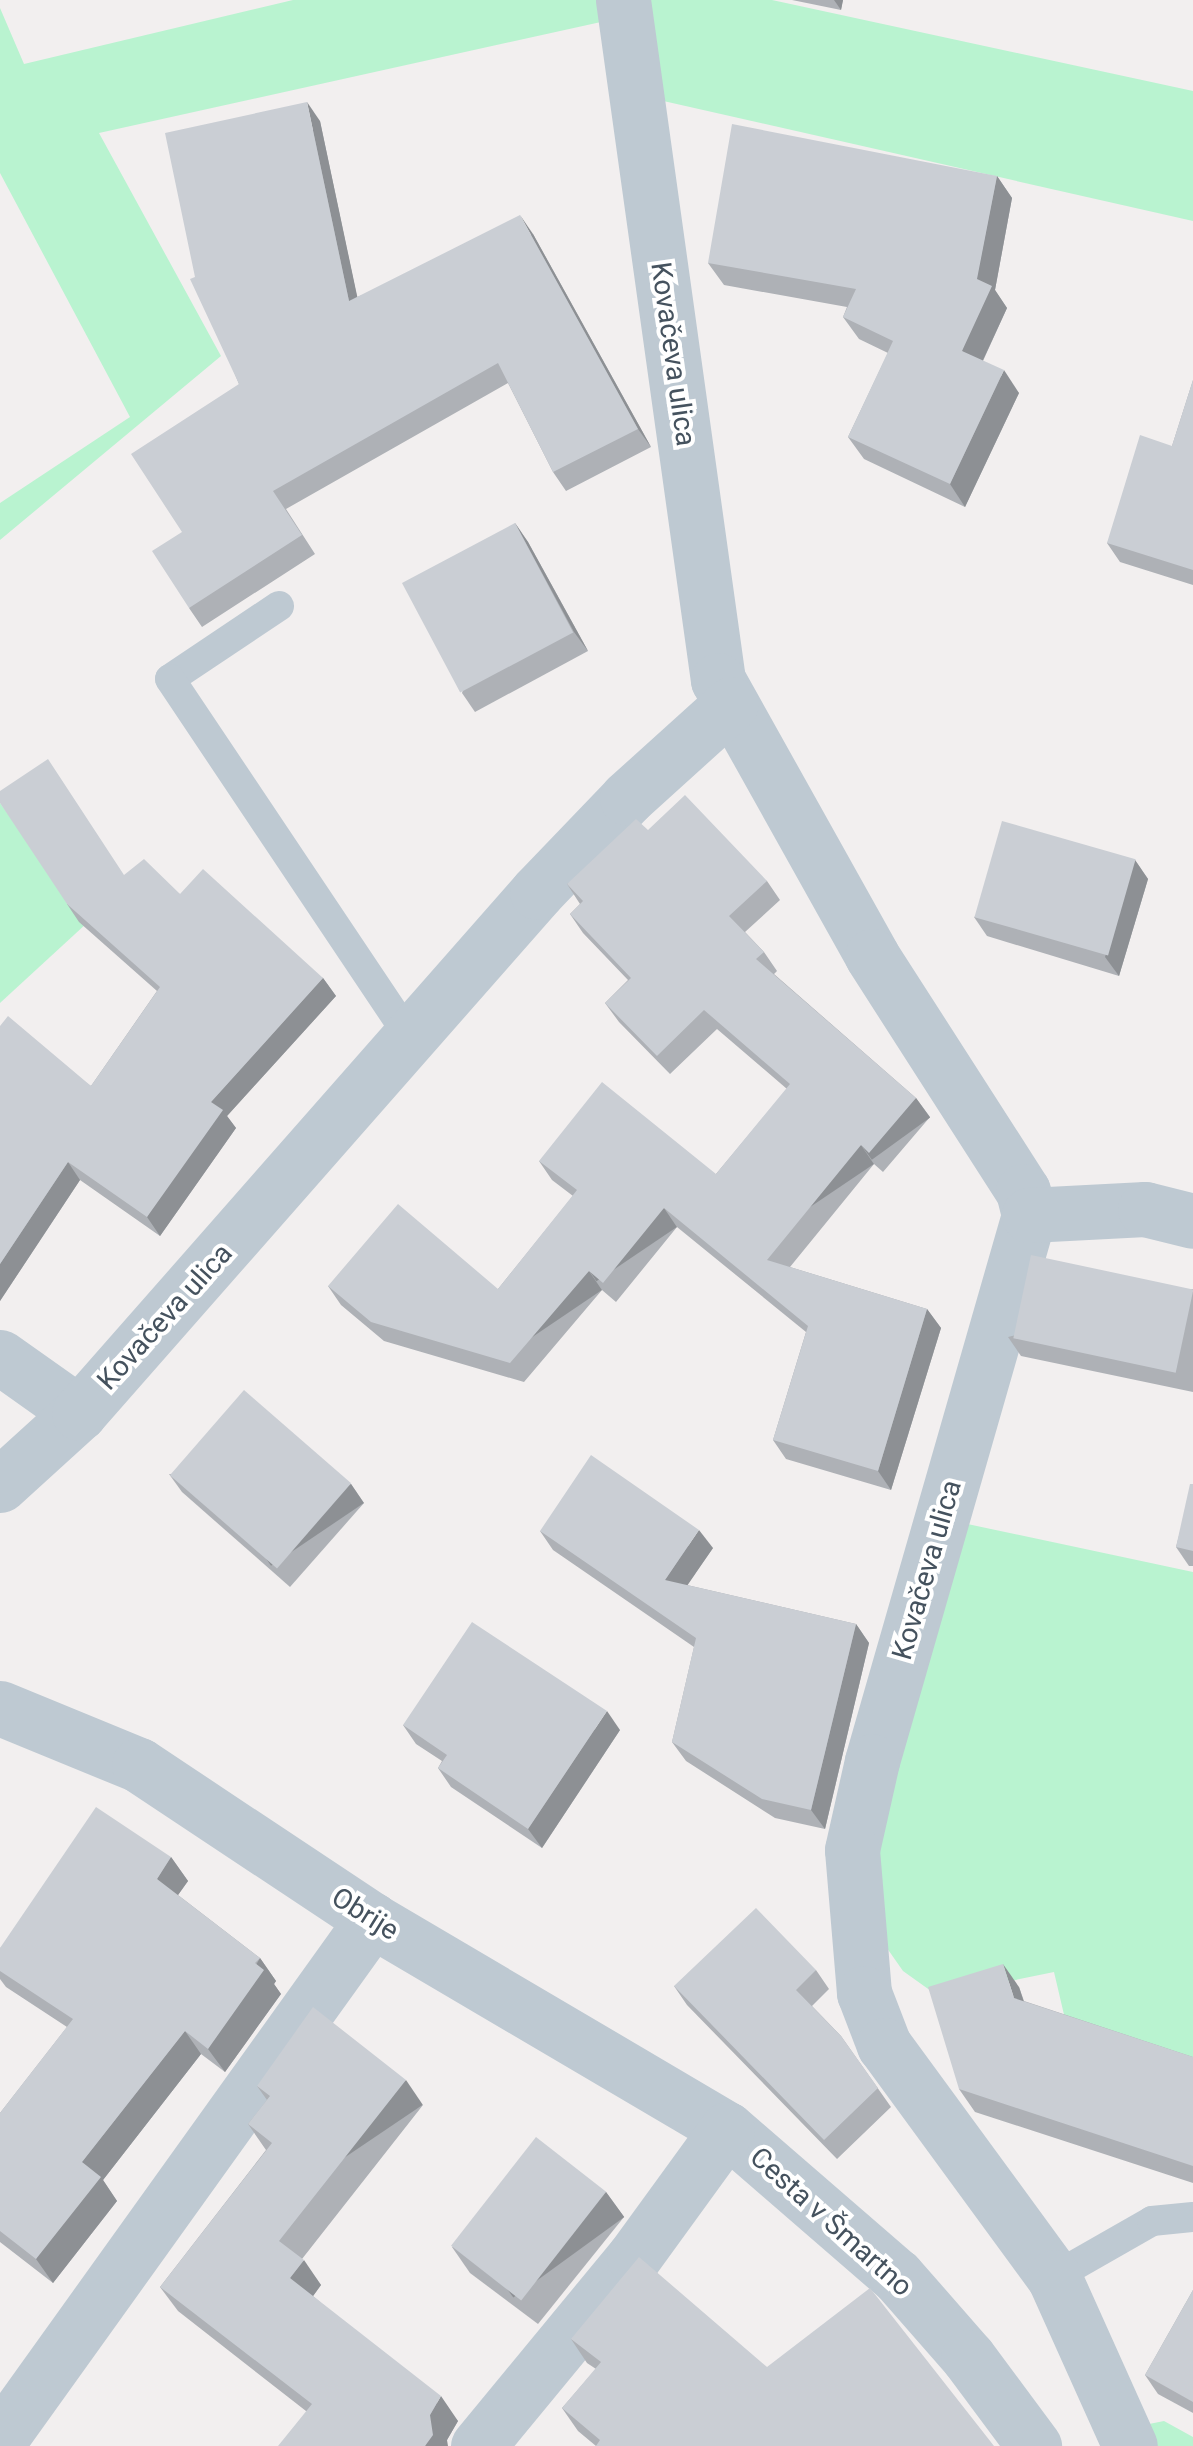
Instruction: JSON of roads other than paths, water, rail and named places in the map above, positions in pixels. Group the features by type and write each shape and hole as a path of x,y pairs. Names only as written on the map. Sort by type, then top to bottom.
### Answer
{"street":[{"name":"Kovačeva ulica","path":"624,0 718,680 872,956 1022,1191 1029,1215 872,1761 852,1850 864,1993 884,2045 1054,2277 1130,2446"},
{"name":"Kovačeva ulica","path":"0,1485 79,1412 537,892 627,798 731,704"},
{"path":"1029,1215 1145,1209 1193,1222"},
{"path":"0,1357 79,1412"},
{"name":"Obrije","path":"0,1708 140,1766 372,1920 727,2129"},
{"path":"0,2439 372,1920"},
{"name":"Cesta v Šmartno","path":"478,2446 634,2257 727,2129 897,2276 968,2357 1034,2446"}],"lane":[{"path":"278,606 170,679 411,1039"},
{"path":"1054,2277 1152,2221 1193,2217"}]}
